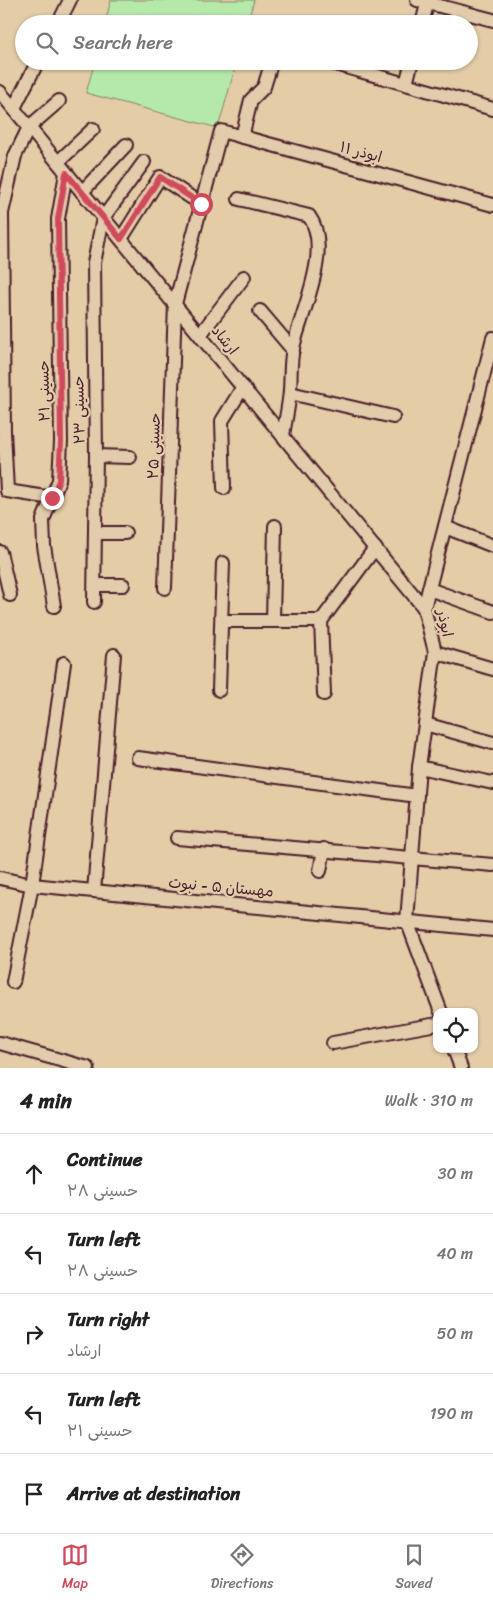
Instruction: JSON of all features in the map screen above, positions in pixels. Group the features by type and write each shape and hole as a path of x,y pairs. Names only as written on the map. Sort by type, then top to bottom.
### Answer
{"street":[{"path":"62,15 70,0"},
{"path":"423,15 424,1 475,15"},
{"path":"478,16 493,20"},
{"path":"14,108 33,70"},
{"path":"242,137 251,100 264,87 269,70"},
{"path":"357,70 493,109"},
{"path":"406,84 410,70"},
{"name":"ارشاد","path":"0,92 424,608"},
{"path":"52,498 7,491 4,431 2,214 14,156 29,127 59,101"},
{"path":"58,162 93,129"},
{"name":"ابوذر ۱۱","path":"221,131 493,205"},
{"name":"حسینی ۲۵","path":"165,588 175,304 221,131"},
{"path":"82,192 126,145"},
{"path":"103,218 144,162"},
{"name":"حسینی ۲۱","path":"54,606 44,546 44,520 59,480 61,441 58,219 66,173"},
{"path":"121,239 160,177 201,204"},
{"path":"239,199 309,216 315,225 317,254 308,298 293,350 290,394 283,436"},
{"name":"حسینی ۲۳","path":"94,602 96,456 94,263 103,218"},
{"path":"200,335 244,277"},
{"path":"260,311 293,350"},
{"name":"ابوذر","path":"408,921 419,767 435,652 424,608 490,365 493,338"},
{"path":"224,488 222,421 243,387"},
{"path":"290,394 393,417"},
{"path":"96,456 130,457"},
{"path":"273,621 275,526"},
{"path":"445,527 493,546"},
{"path":"96,533 125,533"},
{"path":"324,694 321,621 375,548"},
{"path":"0,552 10,595"},
{"path":"219,690 223,563"},
{"path":"94,584 123,585"},
{"path":"429,589 493,612"},
{"path":"222,621 321,621"},
{"path":"435,652 493,669"},
{"path":"94,891 114,654"},
{"path":"13,982 32,885 64,663"},
{"path":"425,724 493,743"},
{"path":"138,758 417,796"},
{"path":"419,767 493,783"},
{"path":"176,838 493,864"},
{"path":"320,871 324,850"},
{"name":"مهستان ۵ - نبوت","path":"0,878 32,885 493,930"},
{"path":"408,921 440,1008"},
{"path":"333,1043 433,1025"},
{"path":"0,1043 74,1066 88,1068"},
{"path":"455,1053 461,1068"}],"green space":[{"path":"111,0 254,0 250,15 107,15"},
{"path":"92,70 234,70 218,128 86,93"}],"route":[{"path":"52,498 59,480 61,441 58,219 66,173 121,239 160,177 201,204"}]}
